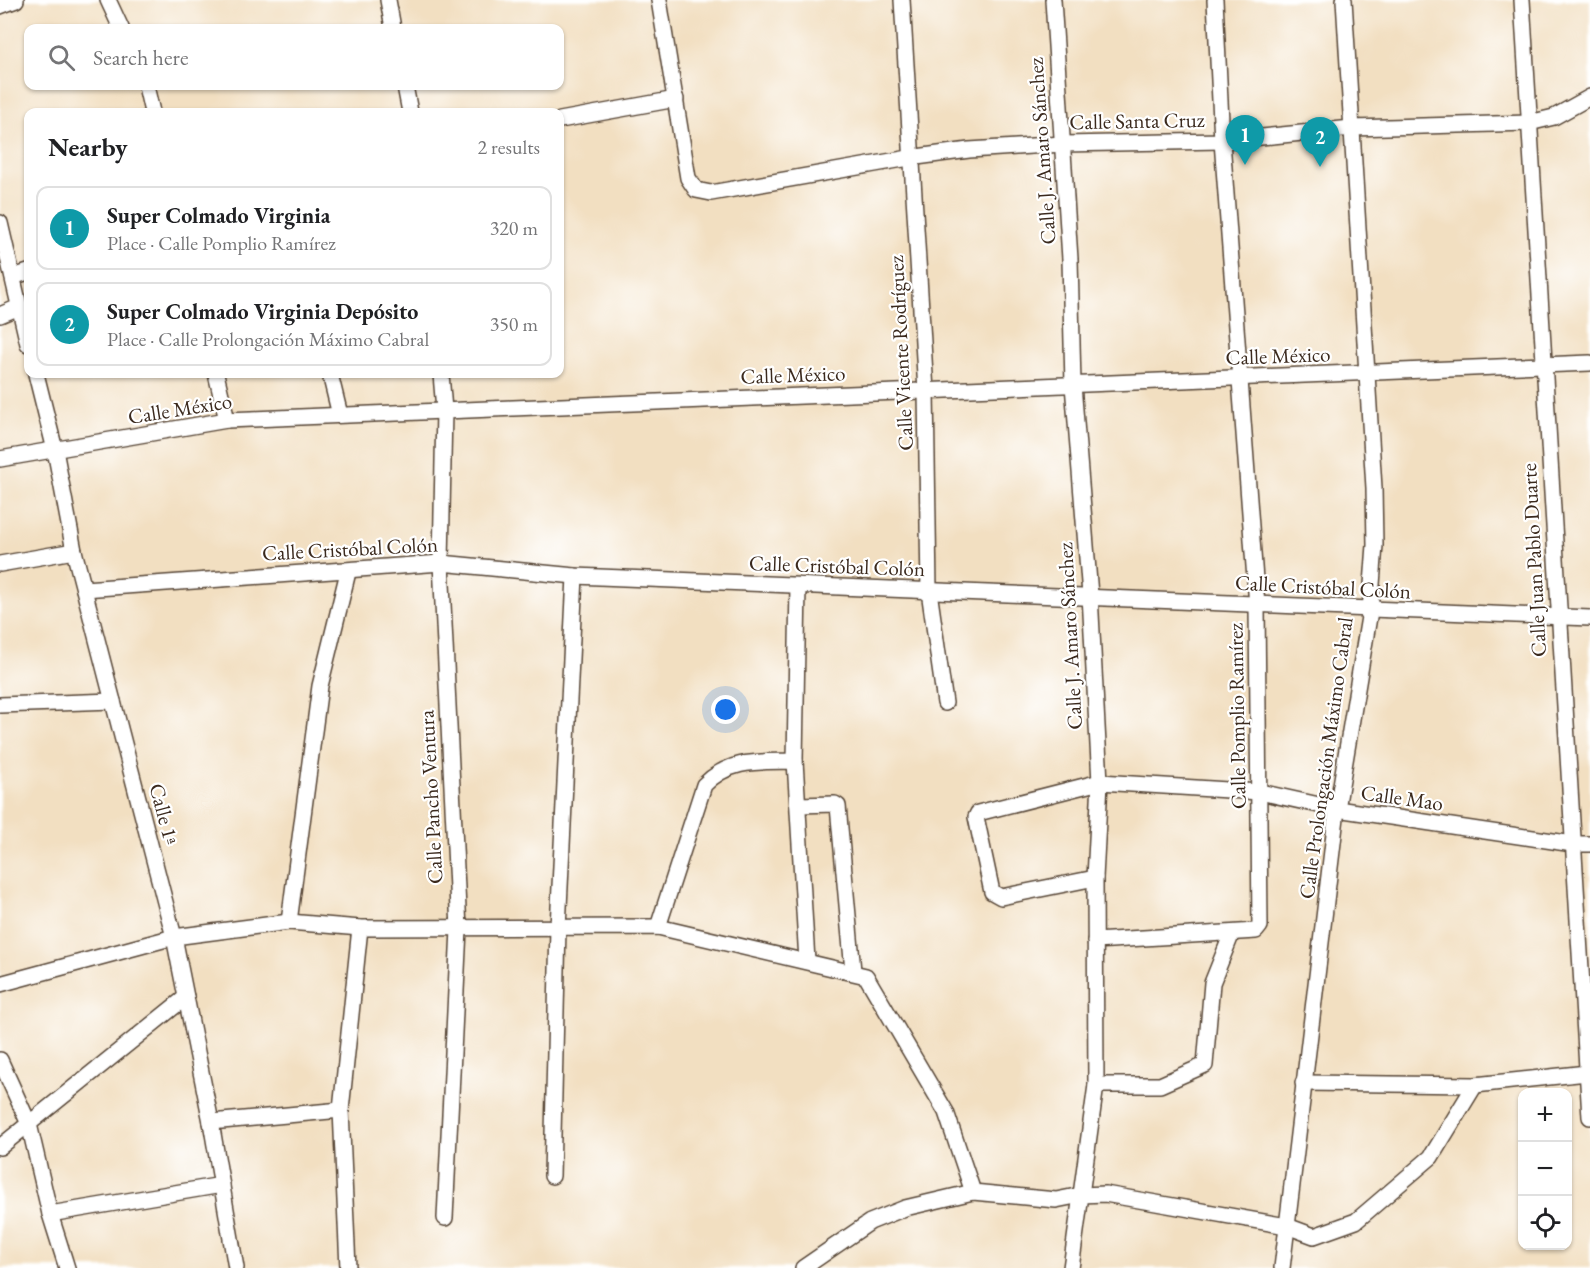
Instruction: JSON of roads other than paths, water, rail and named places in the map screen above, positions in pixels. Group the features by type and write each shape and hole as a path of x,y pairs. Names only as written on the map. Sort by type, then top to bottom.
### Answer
{"street":[{"path":"0,6 16,0"},
{"path":"108,0 119,24"},
{"path":"388,0 392,24"},
{"name":"Calle Santa Cruz","path":"659,0 688,178 696,190 711,193 909,158 1063,144 1222,141 1352,128 1529,123 1554,117 1590,97"},
{"name":"Calle Vicente Rodríguez","path":"902,0 909,158 926,391 929,591 945,703"},
{"name":"Calle J. Amaro Sánchez","path":"1053,0 1063,144 1073,385 1090,596 1100,782 1095,878 1096,1085 1071,1268"},
{"name":"Calle Pomplio Ramírez","path":"1215,0 1222,141 1257,606 1260,792 1258,930 1232,933"},
{"name":"Calle Prolongación Máximo Cabral","path":"1282,1268 1337,809 1370,611 1375,545 1344,0"},
{"name":"Calle Juan Pablo Duarte","path":"1522,0 1558,619 1573,844 1585,973 1590,1117"},
{"path":"147,90 152,108"},
{"path":"406,90 409,108"},
{"path":"564,119 676,99"},
{"path":"0,223 24,328"},
{"path":"13,277 24,273"},
{"path":"0,315 19,307"},
{"name":"Calle México","path":"0,459 227,420 1543,367 1590,363"},
{"name":"Calle 1ª","path":"37,378 55,450 74,551 174,937 211,1122 236,1268"},
{"path":"217,378 227,420"},
{"path":"331,378 340,415"},
{"name":"Calle Pancho Ventura","path":"441,378 444,410 441,563 459,929 445,1218"},
{"path":"0,566 74,551"},
{"name":"Calle Cristóbal Colón","path":"84,589 193,579 348,572 441,563 575,576 1090,596 1558,619 1590,618"},
{"path":"289,922 320,686 348,572"},
{"path":"552,1176 558,928 575,576"},
{"path":"798,586 795,761 807,961"},
{"path":"0,705 113,701"},
{"path":"658,927 705,785 721,771 741,763 795,761"},
{"name":"Calle Mao","path":"1095,878 1001,897 996,896 992,892 976,818 981,810 1100,782 1260,792 1337,809 1573,844 1590,844"},
{"path":"798,805 835,804 838,806 853,971"},
{"path":"0,984 174,937 289,922 360,928 658,927 861,973 871,981 946,1112 973,1192"},
{"path":"348,1268 340,1110 360,928"},
{"path":"1095,941 1232,933 1212,984 1205,1065 1161,1085 1096,1085"},
{"path":"0,1148 186,997"},
{"path":"0,1060 29,1124 50,1214 67,1268"},
{"path":"1303,1083 1475,1084 1587,1073"},
{"path":"803,1268 870,1222 905,1208 973,1192 1056,1200 1081,1194 1105,1194 1287,1226 1314,1236 1356,1221 1431,1157 1475,1084"},
{"path":"211,1122 340,1110"},
{"path":"50,1214 222,1185"}],"place":[{"name":"Super Colmado Virginia","path":"1245,165"},
{"name":"Super Colmado Virginia Depósito","path":"1320,167"}]}
